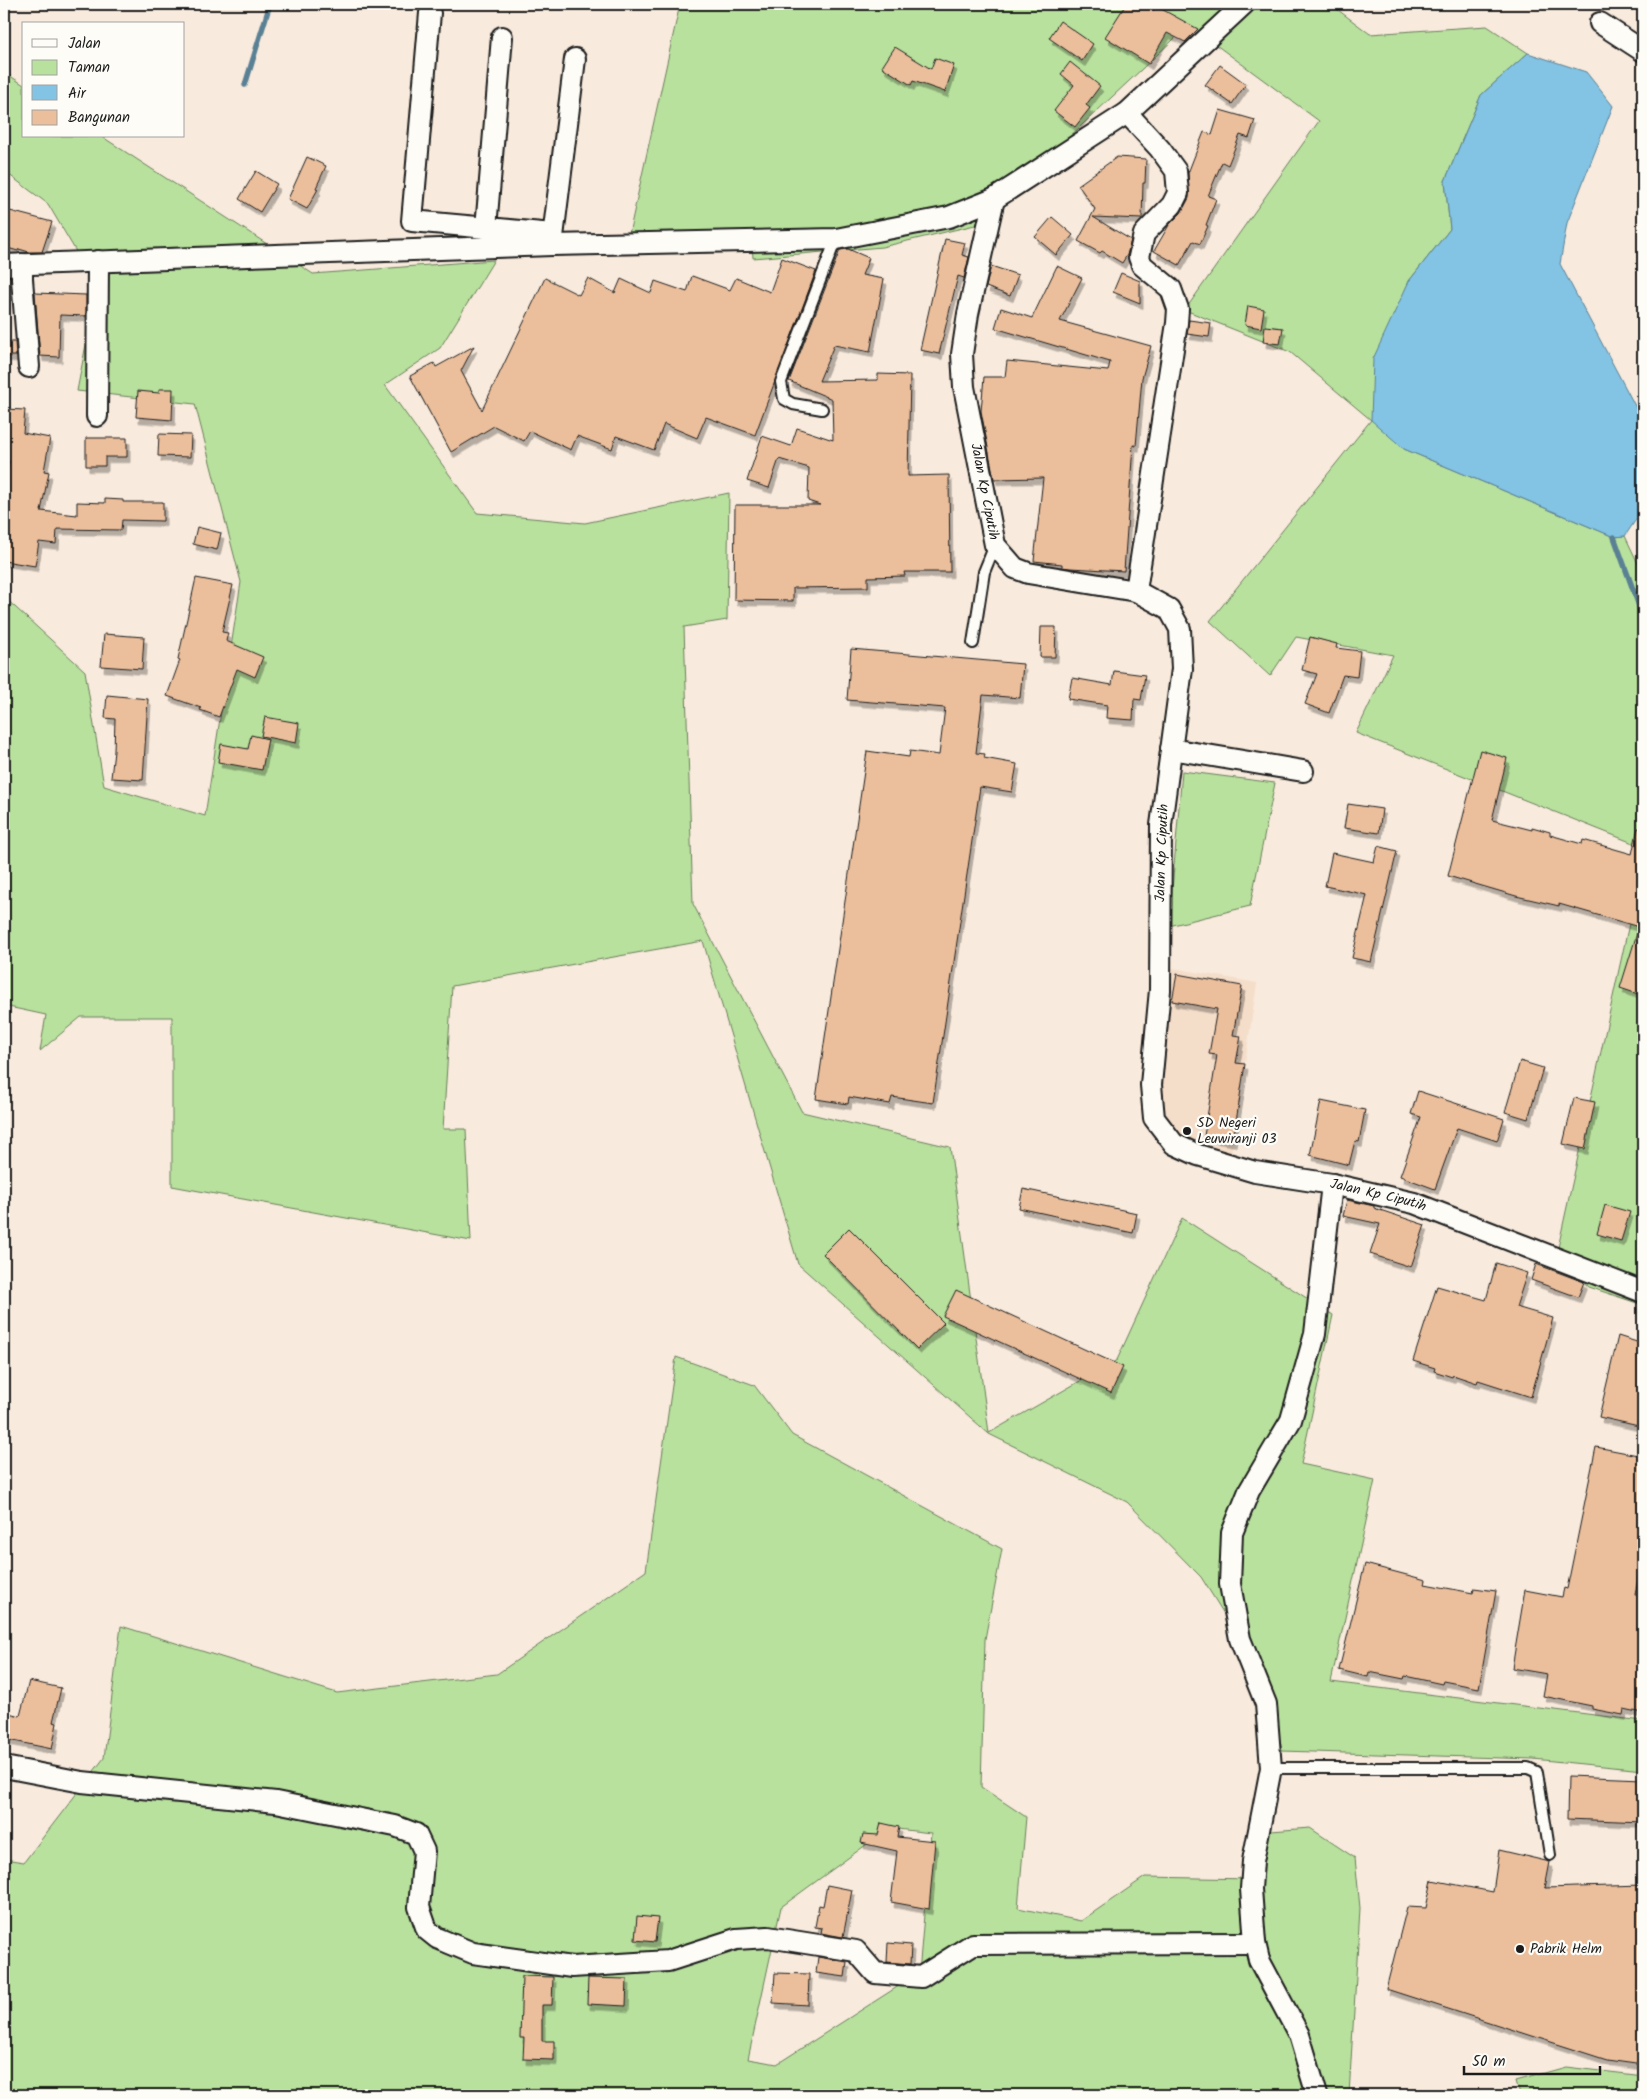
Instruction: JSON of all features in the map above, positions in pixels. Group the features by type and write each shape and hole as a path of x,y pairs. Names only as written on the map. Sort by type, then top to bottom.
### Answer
{"street":[{"path":"30,367 13,264 552,240 836,239 949,216 994,199 1127,113 1244,4"},
{"path":"430,13 412,221 486,228 552,240"},
{"path":"1600,23 1643,51"},
{"path":"486,228 502,38"},
{"path":"552,240 575,60"},
{"path":"1127,113 1160,149 1176,171 1178,193 1172,205 1144,234 1139,257 1142,265 1170,289 1178,309 1178,323 1136,591"},
{"name":"Jalan Kp Ciputih","path":"994,199 968,314 962,354 964,387 995,545 1015,568 1028,573 1136,591 1169,609 1180,629 1182,669 1160,825 1160,990 1150,1085 1154,1118 1174,1144 1198,1155 1255,1172 1332,1184 1414,1203 1643,1292"},
{"path":"97,416 98,261"},
{"path":"1171,749 1303,771"},
{"path":"1317,2095 1298,2035 1259,1960 1255,1943 1251,1888 1253,1860 1271,1768 1266,1704 1240,1639 1230,1584 1232,1533 1249,1490 1291,1420 1315,1334 1332,1184"},
{"path":"4,1767 82,1782 276,1802 395,1826 416,1834 424,1852 419,1907 426,1930 437,1938 473,1954 582,1966 668,1961 736,1939 768,1937 856,1951 875,1973 920,1977 973,1944 1255,1943"}],"lane":[{"path":"822,409 788,402 784,399 781,382 836,239"},
{"path":"973,643 984,572 995,545"},
{"path":"1271,1768 1528,1768 1537,1772 1550,1855"}],"shaded area":[{"path":"1172,968 1257,983 1231,1155 1180,1138 1160,1103"}],"green space":[{"path":"680,4 1330,4 1370,34 1487,26 1528,53 1481,95 1445,181 1450,229 1409,281 1404,449 1614,537 1625,536 1643,574 1643,847 1356,733 1393,655 1296,637 1270,676 1210,621 1371,420 1290,352 1185,310 1319,121 1189,25 975,225 882,247 753,258 751,232 629,234"},
{"path":"4,72 22,84 22,138 104,138 313,274 494,260 440,348 385,385 477,513 585,523 729,493 727,620 684,627 693,904 802,1112 950,1147 989,1433 1117,1360 1182,1218 1333,1315 1301,1464 1375,1480 1331,1682 1643,1721 1643,1770 1533,1759 1282,1751 1269,1686 1201,1577 1127,1502 989,1434 798,1264 703,941 452,986 443,1129 466,1129 471,1241 172,1186 172,1017 81,1017 40,1051 46,1015 4,1006 4,597 85,671 104,786 205,816 241,582 195,404 77,391 97,287 48,204 4,171"},
{"path":"1182,771 1275,783 1250,906 1169,926"},
{"path":"1643,860 1643,1305 1589,1287 1556,1257"},
{"path":"676,1357 754,1385 792,1435 1002,1549 985,1639 981,1787 1026,1817 1018,1908 1081,1921 1145,1877 1252,1879 1258,1832 1310,1828 1355,1858 1360,1908 1349,2095 4,2095 4,1859 24,1862 104,1758 121,1626 337,1693 497,1674 646,1571","holes":["889,1828 931,1833 919,1973 777,2064 748,2059 781,1907"]},
{"path":"1566,2067 1643,2076 1643,2095 1520,2095 1516,2081"}],"water":[{"path":"1528,53 1586,72 1613,106 1567,223 1560,264 1643,421 1643,509 1625,536 1614,537 1404,449 1371,420 1373,359 1409,281 1450,229 1445,181 1481,95"}],"building":[{"path":"1126,4 1141,4 1154,10 1156,6 1198,29 1185,42 1167,33 1149,64 1105,37"},
{"path":"1060,21 1093,44 1082,61 1049,38"},
{"path":"895,47 931,69 935,58 954,65 945,92 913,81 911,85 882,67"},
{"path":"1070,62 1100,86 1086,105 1090,108 1075,127 1054,111 1074,85 1061,74"},
{"path":"1220,65 1246,84 1232,104 1205,85"},
{"path":"1220,110 1255,120 1249,138 1240,135 1228,165 1222,162 1208,196 1216,199 1206,225 1208,226 1200,244 1193,241 1179,265 1154,251 1169,225 1181,213 1189,198 1188,173 1204,132 1212,135"},
{"path":"307,157 326,166 316,188 318,189 307,209 288,199"},
{"path":"1117,157 1146,159 1142,219 1093,217 1131,240 1127,255 1122,263 1102,251 1100,253 1078,241 1095,209 1078,185"},
{"path":"256,171 277,184 260,212 239,199"},
{"path":"10,211 52,222 42,252 29,252 19,249 18,251 4,247 4,235"},
{"path":"1052,217 1073,235 1056,255 1035,237"},
{"path":"945,239 965,243 962,255 969,257 964,278 958,276 939,354 920,350"},
{"path":"848,249 869,258 862,275 884,279 870,352 834,345 819,381 878,380 878,374 910,375 908,476 949,475 950,572 904,572 905,576 868,577 868,587 793,588 793,601 734,600 735,505 820,505 808,501 809,468 779,459 769,488 747,481 762,436 791,446 797,428 833,440 832,399 789,381 840,250"},
{"path":"782,258 816,271 755,435 706,417 697,438 664,424 654,450 616,436 612,449 577,436 571,450 530,431 524,441 494,426 451,452 410,376 434,363 436,367 474,346 461,371 482,410 545,278 579,295 588,278 615,293 621,279 651,293 655,281 687,292 692,276 730,290 736,278 770,292"},
{"path":"991,266 1018,275 1010,296 986,287"},
{"path":"1057,266 1082,278 1060,321 1151,346 1142,378 1136,446 1133,445 1124,571 1070,568 1062,567 1062,564 1034,561 1043,478 994,479 981,411 984,377 1005,377 1007,361 1108,371 1110,362 995,328 1001,308 1032,318"},
{"path":"1121,273 1140,281 1140,303 1113,292"},
{"path":"35,293 86,295 86,316 60,315 59,357 40,356"},
{"path":"1248,306 1264,309 1261,328 1245,325"},
{"path":"1189,320 1211,323 1209,337 1187,334"},
{"path":"1265,326 1283,328 1280,344 1263,342"},
{"path":"4,342 15,342 16,356 4,356"},
{"path":"159,389 173,389 172,420 136,417 138,391 159,393"},
{"path":"4,409 25,410 23,433 50,438 44,471 49,472 41,511 77,515 77,502 105,503 105,499 123,500 123,502 163,502 163,521 122,520 121,530 57,529 56,544 39,542 35,566 4,561 4,499 9,461 4,460"},
{"path":"159,434 191,435 190,457 158,456"},
{"path":"86,438 127,438 127,457 105,457 105,466 86,466"},
{"path":"197,527 221,533 217,550 193,544"},
{"path":"196,578 233,585 222,632 228,633 226,641 263,657 255,677 237,669 219,717 200,710 201,708 167,696 180,660 178,659"},
{"path":"1041,627 1056,627 1055,657 1040,657"},
{"path":"104,634 144,637 142,669 101,666"},
{"path":"1310,637 1337,644 1336,648 1360,651 1357,677 1343,675 1329,713 1305,704 1317,674 1302,670"},
{"path":"851,649 1023,664 1020,698 983,695 976,753 985,754 984,758 1017,764 1012,792 980,787 933,1103 892,1097 890,1104 849,1097 848,1104 816,1099 867,751 909,757 910,751 939,755 945,708 847,700"},
{"path":"1114,671 1145,675 1141,700 1134,699 1133,720 1106,718 1107,705 1068,699 1072,678 1112,685"},
{"path":"107,695 148,699 143,780 111,778 115,719 105,718"},
{"path":"265,717 299,723 296,743 261,736"},
{"path":"251,735 268,739 262,770 218,762 221,744 248,749"},
{"path":"1480,750 1507,758 1492,820 1532,830 1532,827 1550,832 1550,835 1582,844 1583,840 1632,854 1638,828 1643,829 1643,975 1638,994 1620,988 1639,927 1559,904 1559,906 1516,896 1448,876"},
{"path":"1348,804 1382,809 1379,833 1344,828"},
{"path":"1378,846 1397,851 1371,962 1352,958 1367,895 1325,886 1332,853 1374,862"},
{"path":"1177,974 1242,986 1233,1035 1241,1036 1236,1063 1245,1064 1233,1141 1204,1136 1217,1055 1209,1054 1217,1009 1172,1001"},
{"path":"1520,1061 1543,1068 1528,1119 1505,1112"},
{"path":"1418,1091 1504,1119 1497,1141 1457,1128 1435,1189 1400,1176 1421,1117 1411,1114"},
{"path":"1574,1098 1595,1102 1585,1149 1563,1144"},
{"path":"1321,1101 1365,1110 1359,1142 1355,1141 1349,1165 1310,1155"},
{"path":"1023,1189 1137,1213 1133,1233 1019,1208"},
{"path":"1347,1200 1374,1206 1374,1208 1425,1225 1411,1267 1370,1254 1380,1224 1343,1216"},
{"path":"1605,1205 1630,1212 1621,1241 1597,1234"},
{"path":"849,1228 944,1323 917,1349 823,1254"},
{"path":"1496,1263 1527,1273 1516,1307 1553,1318 1531,1397 1478,1380 1477,1383 1453,1375 1452,1377 1434,1371 1435,1368 1413,1361 1437,1286 1486,1300"},
{"path":"1536,1264 1584,1282 1578,1297 1531,1280"},
{"path":"956,1290 1123,1367 1111,1393 943,1316"},
{"path":"1618,1336 1643,1344 1643,1427 1599,1417"},
{"path":"1596,1447 1643,1456 1643,1552 1635,1595 1643,1597 1643,1713 1624,1709 1623,1715 1592,1709 1592,1706 1543,1696 1547,1674 1512,1668 1525,1590 1562,1597 1564,1588 1567,1589"},
{"path":"1365,1564 1426,1580 1425,1584 1473,1593 1474,1588 1496,1591 1479,1688 1443,1681 1442,1684 1405,1676 1404,1679 1369,1672 1368,1677 1339,1670"},
{"path":"29,1681 61,1688 53,1722 57,1723 52,1749 4,1739 9,1713 20,1716"},
{"path":"1568,1776 1643,1779 1643,1822 1567,1819"},
{"path":"881,1823 899,1827 897,1837 935,1841 929,1909 891,1902 897,1851 861,1843 863,1834 878,1835"},
{"name":"Pabrik Helm","path":"1499,1850 1550,1862 1545,1888 1643,1885 1643,2065 1607,2060 1386,1989 1407,1907 1426,1908 1432,1880 1493,1892"},
{"path":"827,1885 852,1890 843,1937 821,1933 822,1928 815,1927 819,1905 823,1906"},
{"path":"637,1916 658,1918 655,1942 635,1940"},
{"path":"888,1943 911,1945 910,1964 887,1962"},
{"path":"818,1957 847,1962 845,1977 816,1973"},
{"path":"775,1973 809,1974 808,2005 773,2003"},
{"path":"522,1976 553,1977 552,2005 542,2005 542,2041 554,2041 554,2060 523,2059 524,2038 520,2038"},
{"path":"588,1978 627,1979 626,2006 587,2004"}],"waterway":[{"path":"245,85 270,4"},
{"path":"1614,537 1643,617"}],"place":[{"name":"SD Negeri Leuwiranji 03","path":"1187,1131"},
{"name":"Pabrik Helm","path":"1520,1949"}]}
